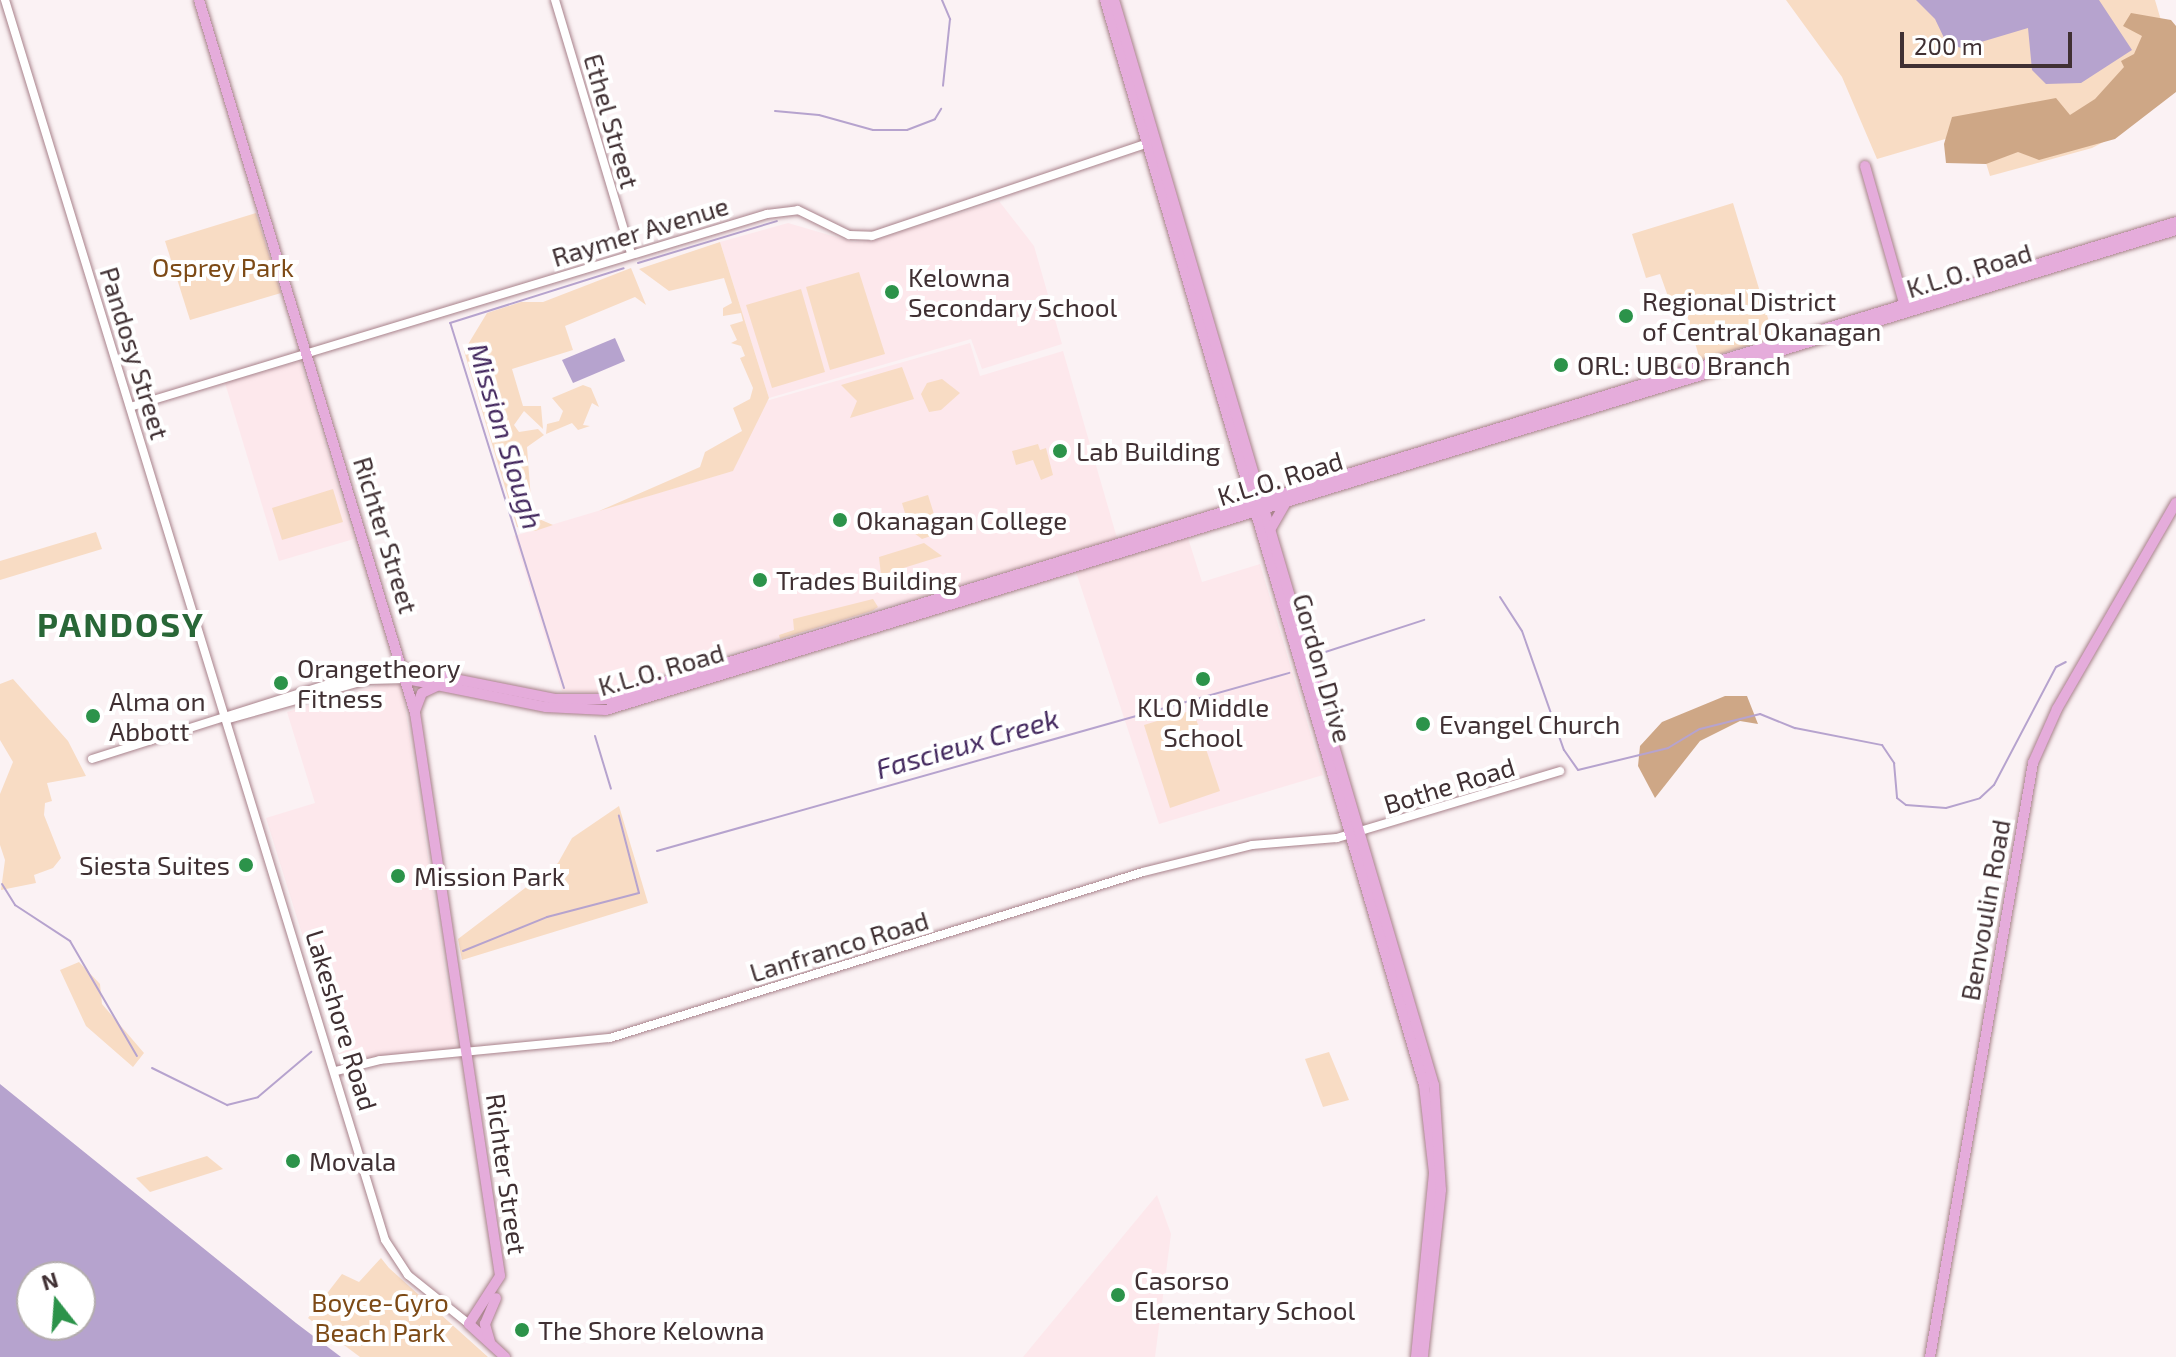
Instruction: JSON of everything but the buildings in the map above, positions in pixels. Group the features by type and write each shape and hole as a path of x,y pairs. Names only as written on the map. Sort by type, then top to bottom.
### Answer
{"main road":[{"name":"Richter Street","path":"199,0 406,674 415,713 500,1276 469,1324"},
{"name":"Gordon Drive","path":"1105,0 1152,142"},
{"name":"Gordon Drive","path":"1114,0 1152,142 1354,833 1424,1085 1433,1144 1431,1219 1416,1357"},
{"path":"1865,166 1905,308"},
{"name":"K.L.O. Road","path":"1905,308 2176,222"},
{"name":"K.L.O. Road","path":"406,674 553,699 605,700 1905,308 2176,230"},
{"path":"1249,475 1287,494 1265,531 1230,512 1249,475"},
{"name":"Benvoulin Road","path":"1930,1357 2033,763 2057,709 2176,503"},
{"name":"K.L.O. Road","path":"406,674 442,685 546,707 606,710 1230,512"},
{"path":"415,713 422,693 442,685"},
{"name":"Gordon Drive","path":"1354,833 1434,1085 1442,1142 1423,1357"},
{"path":"491,1345 485,1324 500,1276"},
{"path":"469,1324 505,1357"}],"street":[{"name":"Pandosy Street","path":"5,0 224,719"},
{"name":"Ethel Street","path":"555,0 631,254"},
{"name":"Raymer Avenue","path":"130,407 767,214 798,210 849,235 872,236 1152,142"},
{"name":"K.L.O. Road","path":"92,759 367,680 406,674"},
{"name":"Lakeshore Road","path":"224,719 336,1071 389,1251 408,1275 469,1324"},
{"name":"Bothe Road","path":"1354,833 1560,771"},
{"name":"Lanfranco Road","path":"336,1071 380,1060 610,1038 1143,872 1252,845 1354,833"}],"shaded area":[{"path":"1916,0 2099,0 2132,50 2081,83 2046,84 2032,70 2028,28 1961,48 1946,42 1935,19"},
{"path":"2131,13 2171,20 2176,26 2176,92 2115,139 2039,160 2018,152 1986,164 1946,163 1944,144 1952,117 2056,98 2070,115 2095,99 2124,67 2121,61 2134,54 2142,36 2123,26"},
{"name":"Kelowna Secondary School","path":"999,201 1034,246 1062,344 982,369 971,339 769,398 720,242 788,223 853,242 871,241"},
{"path":"615,338 625,361 573,383 562,360"},
{"name":"Okanagan College","path":"970,343 980,376 1063,351 1117,538 597,693 562,691 514,536 732,471 766,401"},
{"path":"300,361 354,539 279,561 225,383"},
{"name":"KLO Middle School","path":"1188,538 1202,582 1260,564 1323,775 1159,824 1076,572"},
{"path":"382,684 401,685 457,1048 343,1066 266,818 315,803 287,712"},
{"path":"1725,696 1747,696 1758,724 1740,721 1700,741 1655,798 1638,766 1640,746 1662,722"},
{"path":"0,1084 296,1323 341,1357 0,1357"},
{"name":"Casorso Elementary School","path":"1157,1195 1171,1234 1155,1357 1023,1357"}],"green space":[{"path":"1786,0 2155,0 2175,68 2115,136 2092,148 1990,176 1976,130 1877,159 1842,77"},
{"path":"1733,203 1774,338 1700,360 1687,315 1670,302 1660,274 1646,278 1632,234"},
{"name":"Osprey Park","path":"256,213 281,293 190,320 165,241"},
{"path":"720,242 769,398 733,471 599,511 700,467 705,452 742,431 733,408 750,399 753,388 740,358 745,356 741,346 731,343 737,340 730,325 743,321 741,313 723,316 723,308 732,303 724,278 669,291 639,269"},
{"path":"631,268 646,305 635,297 565,326 573,350 512,369 523,406 541,406 543,429 524,411 514,425 519,432 538,429 544,435 527,447 531,500 539,519 553,525 535,531 517,527 464,351 487,313 521,302 543,302"},
{"path":"859,272 885,354 830,370 806,287"},
{"path":"801,289 825,372 772,388 746,305"},
{"path":"902,367 914,399 850,418 857,401 841,385"},
{"path":"942,379 960,393 941,410 929,412 921,394 927,383"},
{"path":"583,385 591,388 599,407 592,403 583,425 590,426 578,430 572,423 546,434 547,424 559,421 563,411 552,398"},
{"path":"1038,444 1040,450 1046,448 1053,475 1041,480 1033,460 1016,465 1012,451"},
{"path":"333,489 343,522 282,540 272,508"},
{"path":"928,495 938,527 934,535 922,539 910,530 902,503"},
{"path":"96,532 102,549 0,580 0,561"},
{"path":"924,543 942,556 881,575 879,557"},
{"path":"873,599 878,607 872,611 780,639 779,635 794,630 793,619"},
{"path":"13,679 68,741 86,776 47,783 52,801 45,803 44,815 61,858 53,868 34,875 36,883 1,890 5,860 0,845 0,794 13,762 0,740 0,684"},
{"path":"1193,710 1220,791 1170,808 1144,725"},
{"path":"619,806 648,903 462,960 458,939 558,863 572,838"},
{"path":"79,962 100,984 102,1004 144,1053 133,1067 86,1026 60,970"},
{"path":"1329,1052 1349,1100 1323,1107 1305,1059"},
{"path":"207,1156 223,1169 150,1192 136,1178"},
{"name":"Boyce-Gyro Beach Park","path":"381,1258 488,1357 360,1357 308,1318 342,1274 359,1282"}],"waterway":[{"name":"Mission Slough","path":"942,0 950,19 943,86"},
{"name":"Mission Slough","path":"775,111 819,115 873,130 907,130 935,119 941,109"},
{"name":"Mission Slough","path":"638,263 777,221"},
{"name":"Mission Slough","path":"564,688 450,323 624,268"},
{"name":"Fascieux Creek","path":"1500,597 1522,631 1564,750 1578,770 1668,748 1700,729 1760,714 1795,728 1882,745 1894,763 1897,798 1906,805 1946,808 1980,798 1994,785 2056,667 2066,662"},
{"name":"Fascieux Creek","path":"1313,656 1424,620"},
{"name":"Fascieux Creek","path":"657,851 1289,673"},
{"name":"Mission Slough","path":"595,736 611,789"},
{"name":"Fascieux Creek","path":"463,951 547,917 639,893 619,816"},
{"name":"Fascieux Creek","path":"2,884 15,905 70,941 137,1056"},
{"name":"Fascieux Creek","path":"152,1068 227,1105 258,1097 311,1052"}],"place":[{"name":"Kelowna Secondary School","path":"892,292"},
{"name":"Regional District of Central Okanagan","path":"1626,316"},
{"name":"ORL: UBCO Branch","path":"1561,365"},
{"name":"Lab Building","path":"1060,451"},
{"name":"Okanagan College","path":"840,520"},
{"name":"Trades Building","path":"760,580"},
{"name":"KLO Middle School","path":"1203,679"},
{"name":"Orangetheory Fitness","path":"281,683"},
{"name":"Alma on Abbott","path":"93,716"},
{"name":"Evangel Church","path":"1423,724"},
{"name":"Siesta Suites","path":"246,865"},
{"name":"Mission Park","path":"398,876"},
{"name":"Movala","path":"293,1161"},
{"name":"Casorso Elementary School","path":"1118,1295"},
{"name":"The Shore Kelowna","path":"522,1330"}],"district":[{"name":"PANDOSY","path":"121,624"}]}
